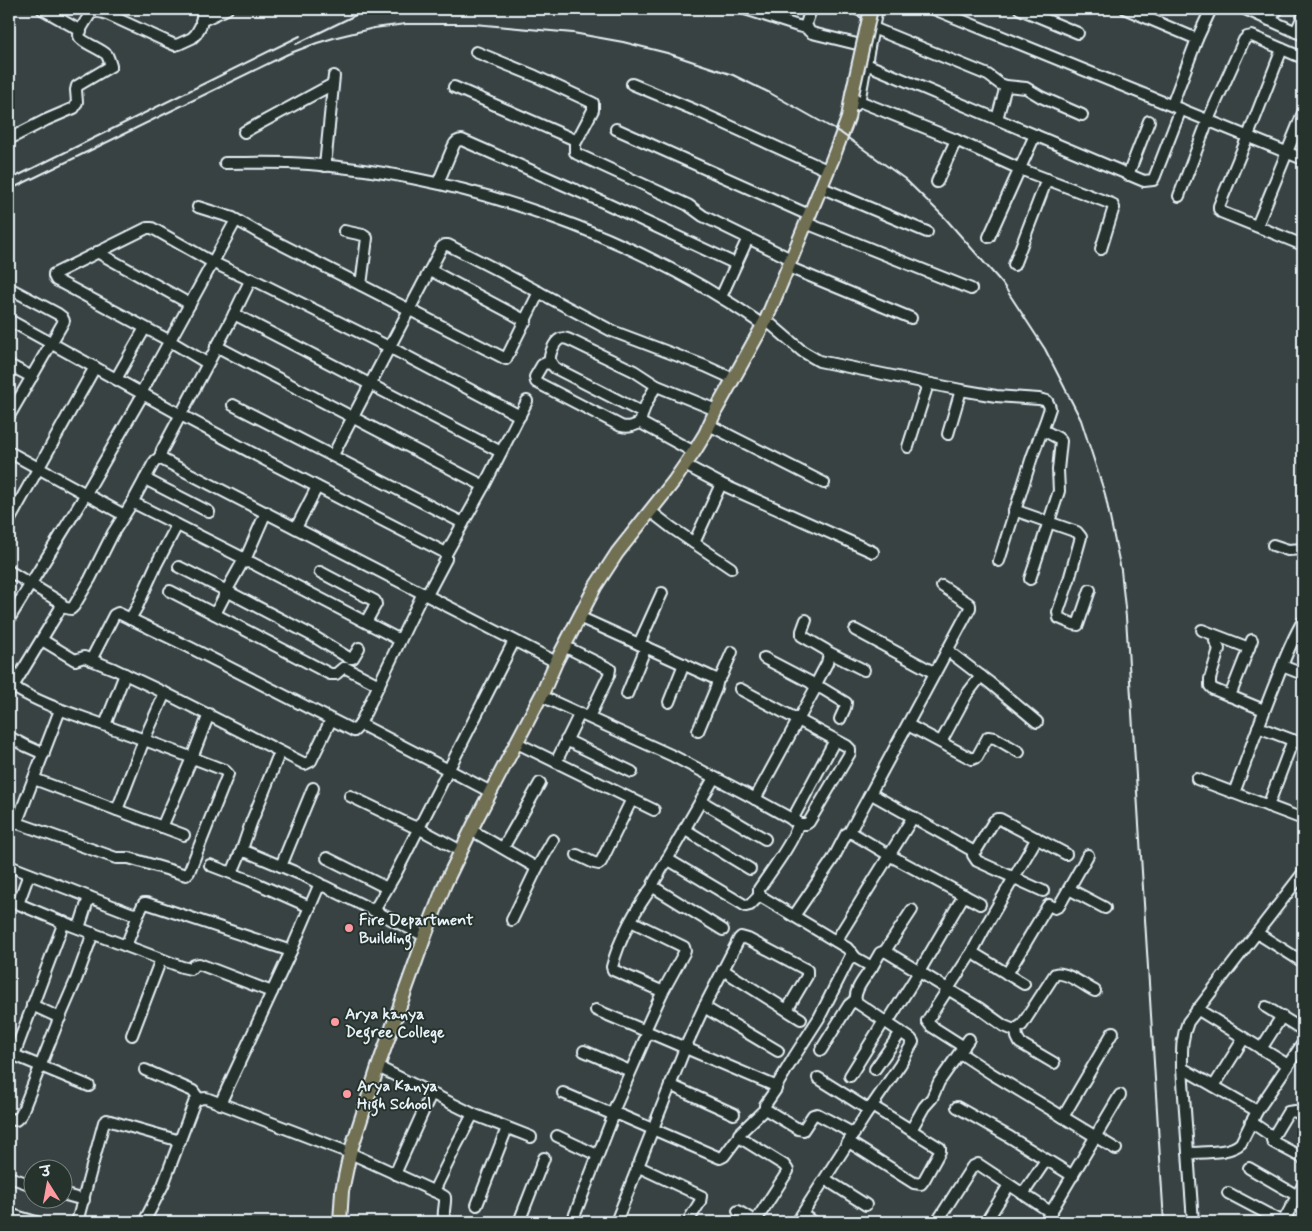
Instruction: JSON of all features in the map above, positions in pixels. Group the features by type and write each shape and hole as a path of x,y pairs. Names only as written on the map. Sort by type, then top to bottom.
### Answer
{"main road":[{"path":"340,1222 342,1191 350,1153 378,1068 445,884 595,587 617,553 674,481 694,452 765,322 848,118 854,100 874,12"}],"street":[{"path":"42,9 81,31"},
{"path":"9,139 74,108 77,102 77,86 111,66 103,51 80,39 79,35 93,10 107,14 176,45 192,38 199,30 203,9"},
{"path":"201,21 227,9"},
{"path":"745,9 807,28"},
{"path":"811,9 806,24 808,31 869,47"},
{"path":"857,9 874,12 866,64 854,100 956,140 1020,169 1112,204 1113,210 1101,249"},
{"path":"934,9 1303,159"},
{"path":"1020,9 1078,33"},
{"path":"1126,9 1197,39"},
{"path":"866,64 1128,175 1149,181 1155,176 1197,39 1211,9"},
{"path":"1245,9 1300,33 1303,16"},
{"path":"1269,20 1278,9"},
{"path":"873,28 988,75 1000,84 1026,88 1041,97 1082,115"},
{"path":"1179,196 1208,120 1244,40 1252,36 1303,58"},
{"path":"1282,49 1219,209 1221,212 1303,244"},
{"path":"476,52 535,76 593,103 593,110 575,144"},
{"path":"244,132 334,80 324,166"},
{"path":"632,84 697,111 827,170"},
{"path":"997,119 1006,86"},
{"path":"454,87 573,139 577,154 688,205 703,216 748,238 790,263 911,318"},
{"path":"1257,226 1303,113"},
{"path":"1128,175 1149,121"},
{"path":"616,129 808,219 971,289"},
{"path":"990,237 1035,135"},
{"path":"438,183 453,147 456,142 462,140 603,202 736,264"},
{"path":"937,182 956,140"},
{"path":"225,163 282,163 324,166 398,175 459,188 546,214 618,244 662,265 765,322 814,358 842,366 928,384 996,396 1044,400 1049,404 1050,408 1014,510 999,561"},
{"path":"1014,265 1046,179"},
{"path":"820,187 927,232"},
{"path":"198,207 236,220 506,359 539,292"},
{"path":"9,619 86,494 236,220"},
{"path":"207,363 56,280 54,274 147,228 152,228 212,262 250,280 255,280 389,347 520,416"},
{"path":"344,231 363,235 367,238 361,285"},
{"path":"722,297 748,238"},
{"path":"333,455 442,247 445,245 612,331 705,366 733,380"},
{"path":"97,252 190,304"},
{"path":"430,270 526,321"},
{"path":"162,458 160,454 250,280"},
{"path":"9,288 62,317 64,321 9,416"},
{"path":"234,314 501,452"},
{"path":"9,320 181,415 446,554"},
{"path":"116,379 145,328"},
{"path":"642,418 555,368 550,362 550,356 557,341 561,338 566,338 634,372 657,386 716,410"},
{"path":"216,346 484,486"},
{"path":"552,364 546,363 542,365 535,377 536,382 621,426 627,427 642,418"},
{"path":"9,365 32,377"},
{"path":"9,521 95,367"},
{"path":"908,447 928,384"},
{"path":"657,386 653,390 642,418 644,426 694,452"},
{"path":"948,434 961,390"},
{"path":"91,660 114,615 118,613 354,730 360,724 400,640 446,559 446,554 484,486 527,401"},
{"path":"234,405 463,523"},
{"path":"709,425 824,484"},
{"path":"1030,580 1059,492 1058,470 1061,441 1043,430"},
{"path":"9,452 124,515"},
{"path":"62,607 71,608 74,606 156,460 162,458 556,662"},
{"path":"685,465 721,484 873,552"},
{"path":"145,479 209,512"},
{"path":"694,543 721,484"},
{"path":"296,528 317,487"},
{"path":"132,503 400,640"},
{"path":"1014,510 1077,532 1081,537 1079,549 1058,612 1058,618 1078,625 1090,590"},
{"path":"650,511 731,568"},
{"path":"214,614 242,563 246,561 266,512"},
{"path":"130,619 177,525"},
{"path":"1273,545 1288,550 1303,549"},
{"path":"179,568 313,636 349,658 353,658 359,648"},
{"path":"9,571 60,602 62,607"},
{"path":"320,572 375,601 376,604 366,622"},
{"path":"794,916 826,869 846,834 849,833 970,606 942,586"},
{"path":"170,591 330,674 336,674 343,668 346,668 379,685"},
{"path":"628,694 662,593"},
{"path":"10,690 62,607"},
{"path":"579,617 718,679"},
{"path":"806,620 802,636 828,652 864,670"},
{"path":"1234,793 1264,710 1282,666 1300,634 1303,621"},
{"path":"855,630 935,673"},
{"path":"1202,630 1216,636 1250,644 1230,696"},
{"path":"1216,636 1215,641 1219,649 1210,679 1210,686 1213,689 1264,710"},
{"path":"42,640 75,660 82,657 125,674 209,714 305,764 310,761 331,720"},
{"path":"374,911 514,641"},
{"path":"556,762 566,740 610,675 610,669 564,646"},
{"path":"948,650 1036,722"},
{"path":"698,731 718,679 722,675 732,652"},
{"path":"755,799 814,691 827,663 828,652"},
{"path":"764,658 846,702 840,719"},
{"path":"669,702 684,664"},
{"path":"1282,666 1303,674"},
{"path":"104,725 125,674"},
{"path":"941,742 967,694 981,676"},
{"path":"10,690 15,688 36,701 224,770 228,774 189,872 186,875 129,858 116,858 13,821 34,779 60,710"},
{"path":"541,696 673,756 795,822 806,824 809,822 850,752 850,747 740,689"},
{"path":"117,810 144,740 165,693"},
{"path":"162,827 209,714"},
{"path":"360,724 491,792"},
{"path":"908,725 972,759 977,757 988,736 1019,752"},
{"path":"1258,727 1298,742 1268,806"},
{"path":"9,737 44,754"},
{"path":"566,740 632,772"},
{"path":"836,740 795,822 790,842 758,892 760,896 847,948 856,958 872,968"},
{"path":"517,743 654,810"},
{"path":"232,873 277,759"},
{"path":"662,993 612,969 612,965 640,904 654,886 667,859 714,778"},
{"path":"34,779 184,835"},
{"path":"1197,779 1303,819"},
{"path":"503,848 540,783"},
{"path":"281,866 313,788"},
{"path":"350,796 418,828 461,851"},
{"path":"869,796 875,796 973,851 977,861 1043,891"},
{"path":"577,855 594,863 599,864 601,862 632,799"},
{"path":"701,801 765,839"},
{"path":"836,941 913,817"},
{"path":"973,851 978,849 994,821 1000,819 1066,854"},
{"path":"684,829 750,869"},
{"path":"471,830 537,868"},
{"path":"849,833 980,904"},
{"path":"1037,838 987,924 972,954 927,1021 931,1026 964,1046 992,1074 1116,1150"},
{"path":"512,920 553,840"},
{"path":"241,852 247,852 307,877 425,936"},
{"path":"1007,974 1047,906 1057,908 1088,855"},
{"path":"327,858 387,888"},
{"path":"667,859 746,906 750,905 760,896"},
{"path":"210,865 310,907"},
{"path":"9,866 134,914 139,912"},
{"path":"29,874 13,902 189,969 199,964 272,992"},
{"path":"1193,1222 1182,1068 1183,1035 1188,1022 1302,877"},
{"path":"220,1104 291,951 317,890 322,886"},
{"path":"654,886 682,906 723,930"},
{"path":"1069,889 1105,908"},
{"path":"850,1076 919,972 964,895"},
{"path":"79,928 89,897"},
{"path":"126,946 139,912 144,903 146,903 291,951"},
{"path":"821,1050 849,1005 855,1000 857,991 880,953 885,952 912,910"},
{"path":"572,1222 630,1071 648,1032 646,1026 685,951 684,947 631,921"},
{"path":"64,922 32,1006 11,1054 89,1086"},
{"path":"9,1119 16,1120 19,1118 76,980 93,933"},
{"path":"1257,933 1303,962"},
{"path":"616,1222 685,1048 739,939 743,937 807,970 807,976 788,1010"},
{"path":"885,952 979,1008 1010,1029 1016,1029 1022,1025 1055,974 1066,975 1095,991"},
{"path":"563,1093 720,1158 724,1156 739,1136 765,1109 765,1105 819,1018 852,953"},
{"path":"972,954 1024,984"},
{"path":"132,1035 161,959"},
{"path":"723,970 801,1019"},
{"path":"814,1222 800,1219 870,1108 900,1065 912,1042 911,1039 858,1004 855,1000"},
{"path":"32,1006 60,1018"},
{"path":"1266,1006 1303,1030"},
{"path":"704,1007 778,1051"},
{"path":"1198,1009 1288,1065"},
{"path":"596,1010 776,1088"},
{"path":"1261,1049 1282,1016"},
{"path":"1016,1029 1020,1043 1054,1063"},
{"path":"875,1069 901,1032"},
{"path":"1062,1117 1113,1032"},
{"path":"1214,1086 1244,1038"},
{"path":"1188,1153 1237,1147 1257,1111 1303,1043"},
{"path":"911,1130 924,1107 932,1098 939,1082 964,1046"},
{"path":"584,1051 630,1071"},
{"path":"378,1068 473,1114 531,1137"},
{"path":"1182,1068 1257,1111"},
{"path":"145,1070 193,1091 199,1099"},
{"path":"765,1109 800,1130 803,1130 813,1115 817,1114 914,1183 920,1184 941,1150 938,1145 818,1078"},
{"path":"670,1085 734,1114"},
{"path":"395,1174 431,1094"},
{"path":"1045,1222 1120,1095"},
{"path":"144,1222 163,1186 194,1103 199,1099 206,1098 350,1153 434,1191 445,1197 443,1216 446,1222"},
{"path":"957,1107 1073,1176"},
{"path":"1303,1116 1295,1111 1288,1112 1272,1140 1303,1158"},
{"path":"434,1191 473,1114"},
{"path":"77,1222 105,1120 180,1141"},
{"path":"1251,1122 1273,1137"},
{"path":"477,1205 507,1128"},
{"path":"557,1136 598,1155"},
{"path":"738,1211 756,1222 788,1171 784,1165 739,1136"},
{"path":"519,1222 544,1158"},
{"path":"1023,1194 1046,1160"},
{"path":"937,1222 972,1167 978,1164 1052,1213"},
{"path":"637,1166 701,1196 690,1222"},
{"path":"1249,1168 1300,1197"},
{"path":"9,1178 22,1182"},
{"path":"825,1179 866,1205"},
{"path":"986,1222 1009,1185"},
{"path":"1228,1193 1283,1222 1300,1197 1303,1185"},
{"path":"72,1197 84,1200"},
{"path":"9,1214 36,1222"}],"railway":[{"path":"296,44 368,9"},
{"path":"9,190 288,54 337,37 374,28 406,24 474,24 573,33 623,42 667,53 733,75 770,93 841,133 905,179 945,218 1002,283 1045,349 1081,420 1105,494 1121,570 1126,617 1164,1222"},
{"path":"9,180 300,36"}],"place":[{"name":"Fire Department Building","path":"349,928"},
{"name":"Arya kanya Degree College","path":"335,1022"},
{"name":"Arya Kanya High School","path":"347,1094"}]}
